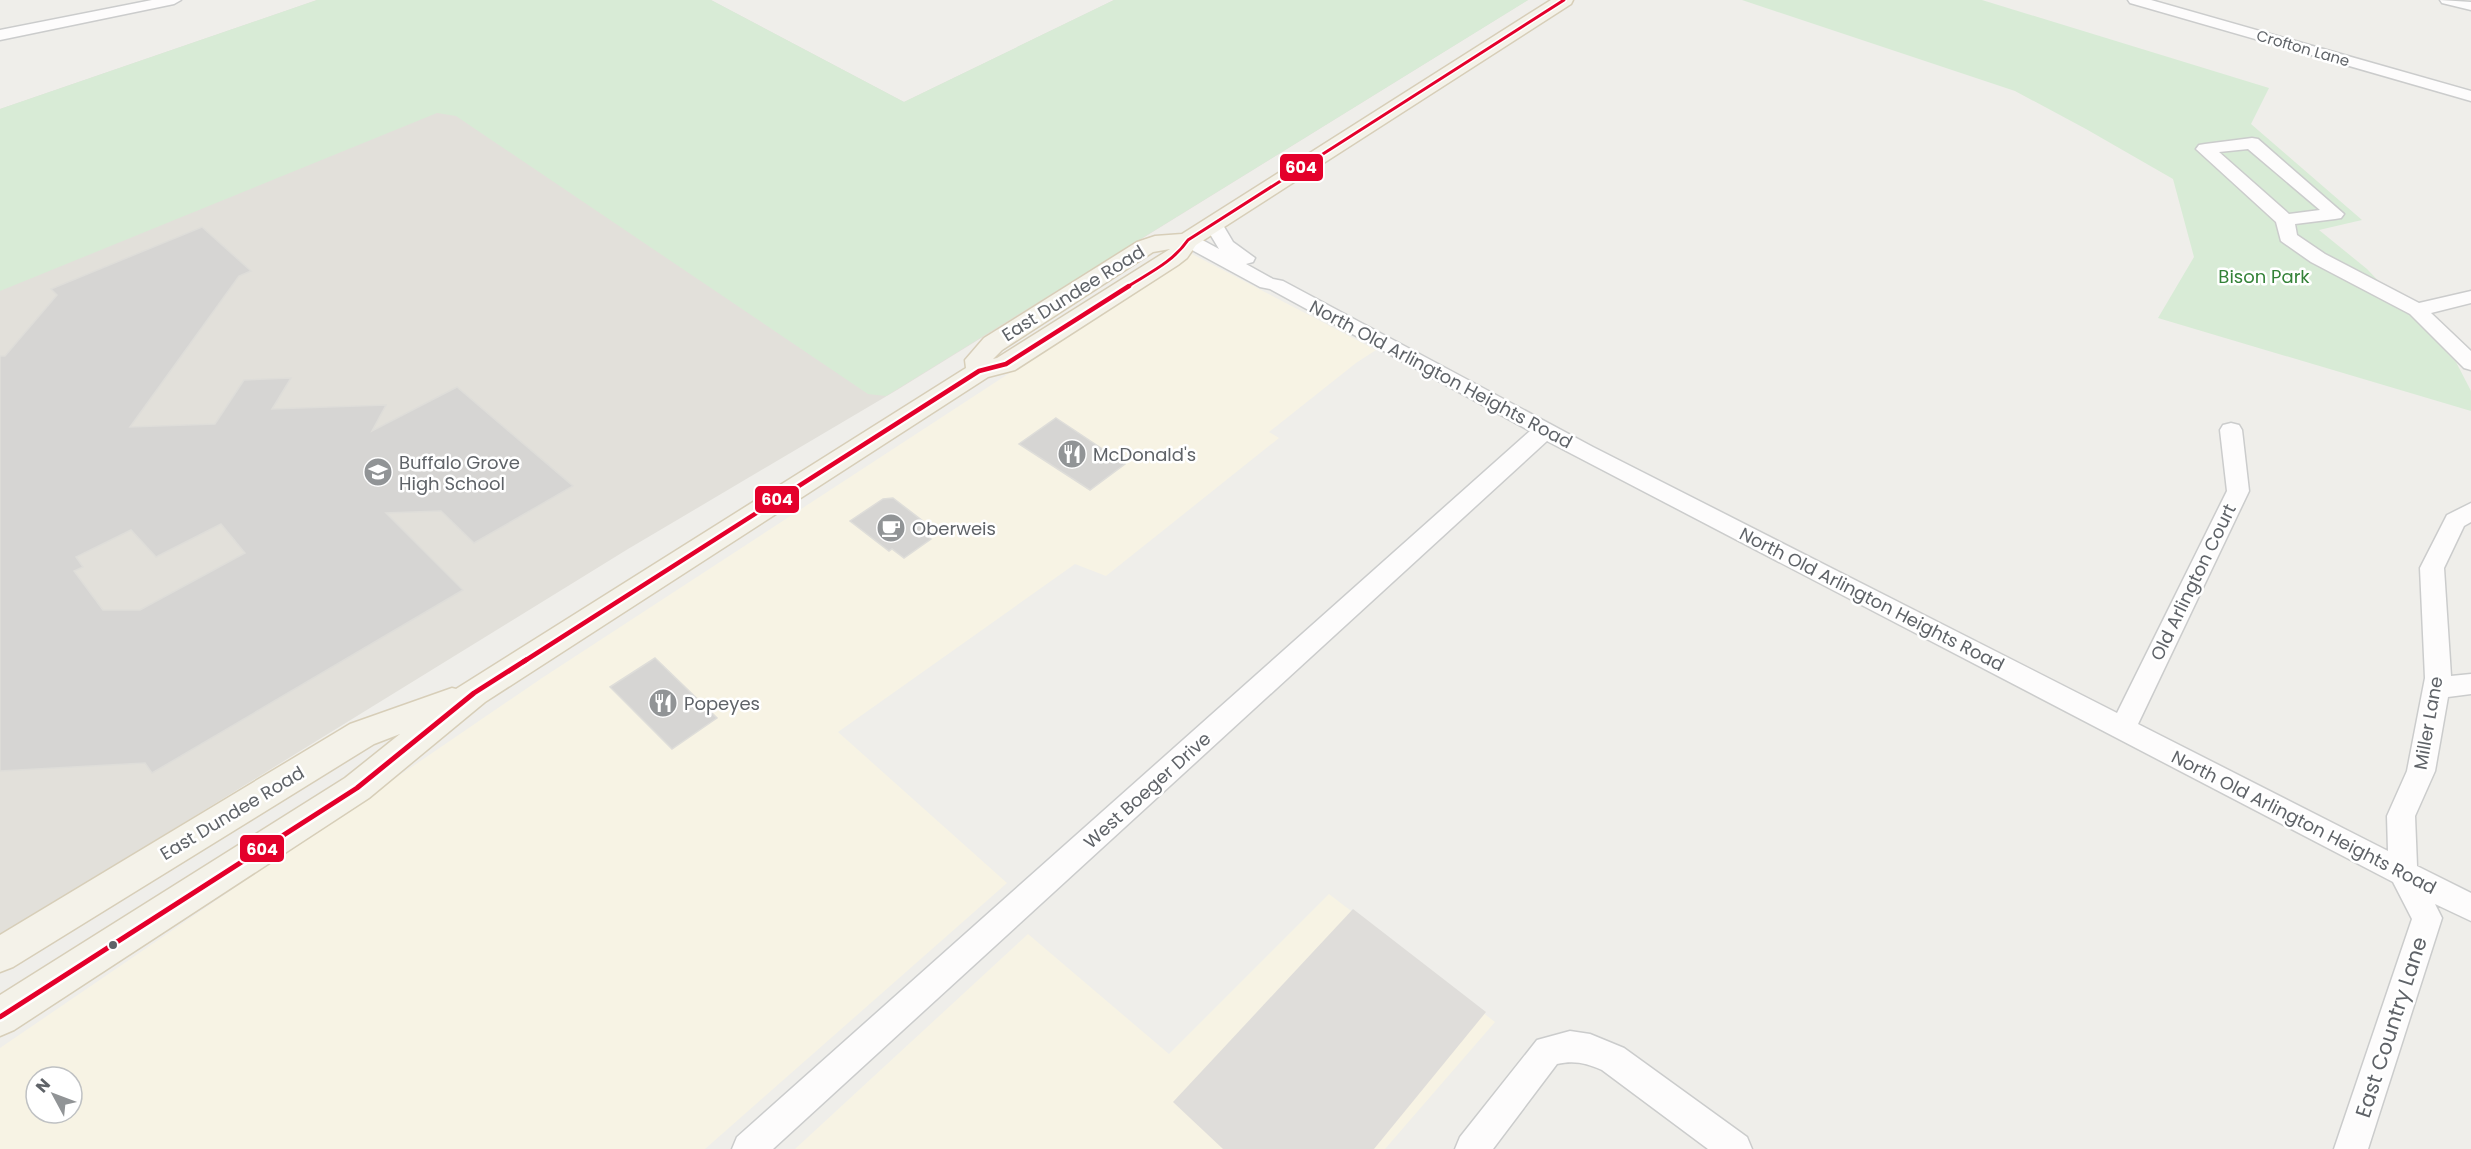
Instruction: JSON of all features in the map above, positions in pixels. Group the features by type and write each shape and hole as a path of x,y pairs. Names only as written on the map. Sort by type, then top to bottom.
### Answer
{"main road":[{"name":"East Dundee Road","path":"0,1017 357,788 474,693 979,371 1006,364 1050,337 1170,260 1188,240 1564,0"},
{"name":"East Dundee Road","path":"0,955 362,734 474,693"}],"street":[{"path":"0,35 174,0"},
{"name":"Crofton Lane","path":"2135,0 2471,96"},
{"path":"2447,0 2471,6"},
{"path":"2285,220 2336,214 2252,143 2205,149 2285,220 2288,237 2318,258 2416,310 2471,363"},
{"name":"North Old Arlington Heights Road","path":"1213,224 1226,246 1276,275 1276,285"},
{"name":"North Old Arlington Heights Road","path":"1188,240 1545,430 2471,908"},
{"path":"2416,310 2471,297"},
{"name":"Old Arlington Court","path":"2122,729 2238,491 2231,429"},
{"name":"West Boeger Drive","path":"749,1149 1545,430"},
{"name":"Miller Lane","path":"2403,873 2402,816 2421,771 2438,678 2432,568 2456,521 2471,511"},
{"path":"2436,688 2471,684"},
{"name":"East Country Lane","path":"2350,1149 2427,918 2403,873"},
{"path":"1472,1149 1548,1051 1570,1046 1590,1049 1613,1059 1735,1149"}],"shaded area":[{"name":"Buffalo Grove High School","path":"317,0 711,0 904,102 1114,0 1528,0 897,390 628,549 0,936 0,109"},
{"path":"1192,254 1376,350 1356,363 1269,432 1279,438 1106,576 1075,564 838,732 1007,883 705,1149 0,1149 0,1048 542,678"},
{"path":"1329,894 1495,1022 1385,1149 795,1149 1028,934 1169,1054"},
{"path":"1353,909 1486,1012 1374,1149 1223,1149 1173,1102"}],"green space":[{"path":"317,0 711,0 904,102 1114,0 1528,0 886,396 868,394 456,116 437,113 0,291 0,109"},
{"name":"Bison Park","path":"1742,0 1982,0 2269,88 2251,124 2362,220 2319,230 2367,269 2456,362 2471,391 2471,411 2158,318 2194,257 2173,179 2015,91"}],"building":[{"name":"Buffalo Grove High School","path":"202,227 251,271 239,276 130,427 215,424 244,380 291,378 272,409 386,405 372,431 457,387 573,486 474,543 441,511 386,513 463,590 152,773 145,763 0,771 0,356 5,356 57,295 51,289","holes":["221,524 245,553 140,610 103,610 74,571 83,567 76,557 131,530 156,557"]},
{"name":"McDonald's","path":"1056,418 1125,464 1090,490 1019,444"},
{"name":"Oberweis","path":"893,498 928,525 919,531 931,539 904,558 892,549 889,551 850,521 883,499"},
{"name":"Popeyes","path":"655,658 717,718 672,749 610,687"}],"transit line":[{"name":"604","path":"0,1017 357,788 474,693 979,371 1006,364 1170,260 1179,253 1188,240 1564,0"}],"place":[{"name":"McDonald's","path":"1072,454"},
{"name":"Buffalo Grove High School","path":"378,472"},
{"name":"Oberweis","path":"891,528"},
{"name":"Popeyes","path":"663,703"}]}
